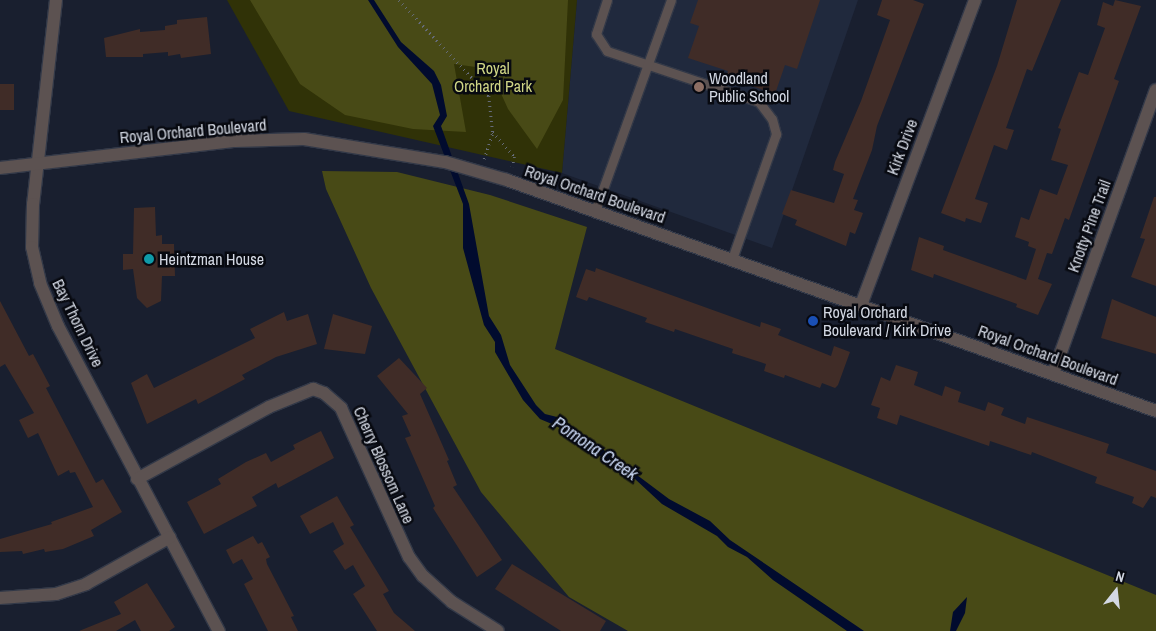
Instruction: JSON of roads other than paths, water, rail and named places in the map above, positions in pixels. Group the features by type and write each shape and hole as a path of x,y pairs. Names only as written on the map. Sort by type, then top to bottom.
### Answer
{"street":[{"name":"Bay Thorn Drive","path":"56,0 38,164 32,247 40,283 138,479 219,631"},
{"name":"Kirk Drive","path":"861,305 974,0"},
{"name":"Knotty Pine Trail","path":"1053,374 1156,90"},
{"name":"Royal Orchard Boulevard","path":"0,168 235,141 304,139 377,149 477,170 1156,411"},
{"name":"Cherry Blossom Lane","path":"138,479 269,407 313,389 324,393 341,408 392,526 423,576 452,602 498,631"},
{"path":"0,598 56,594 78,586 170,537"}],"lane":[{"path":"607,0 596,34 607,51 760,102 772,119 776,134 732,259"},
{"path":"595,211 671,0"}],"water":[{"name":"Pomona Creek","path":"368,0 374,0 401,42 434,71 441,85 447,116 441,126 469,204 489,316 501,335 510,365 536,405 545,414 561,418 669,499 710,521 730,540 864,631 847,631 773,580 747,557 728,547 717,536 662,504 635,479 593,451 574,443 559,427 540,419 523,400 495,352 495,342 484,325 463,248 463,204 433,126 440,115 432,84 398,47"},
{"path":"967,597 965,613 956,631 950,631 953,612"}],"place":[{"name":"Woodland Public School","path":"699,87"},
{"name":"Heintzman House","path":"149,259"},
{"name":"Royal Orchard Boulevard / Kirk Drive","path":"813,321"}],"park label":[{"name":"Royal Orchard Park","path":"493,77"}]}
